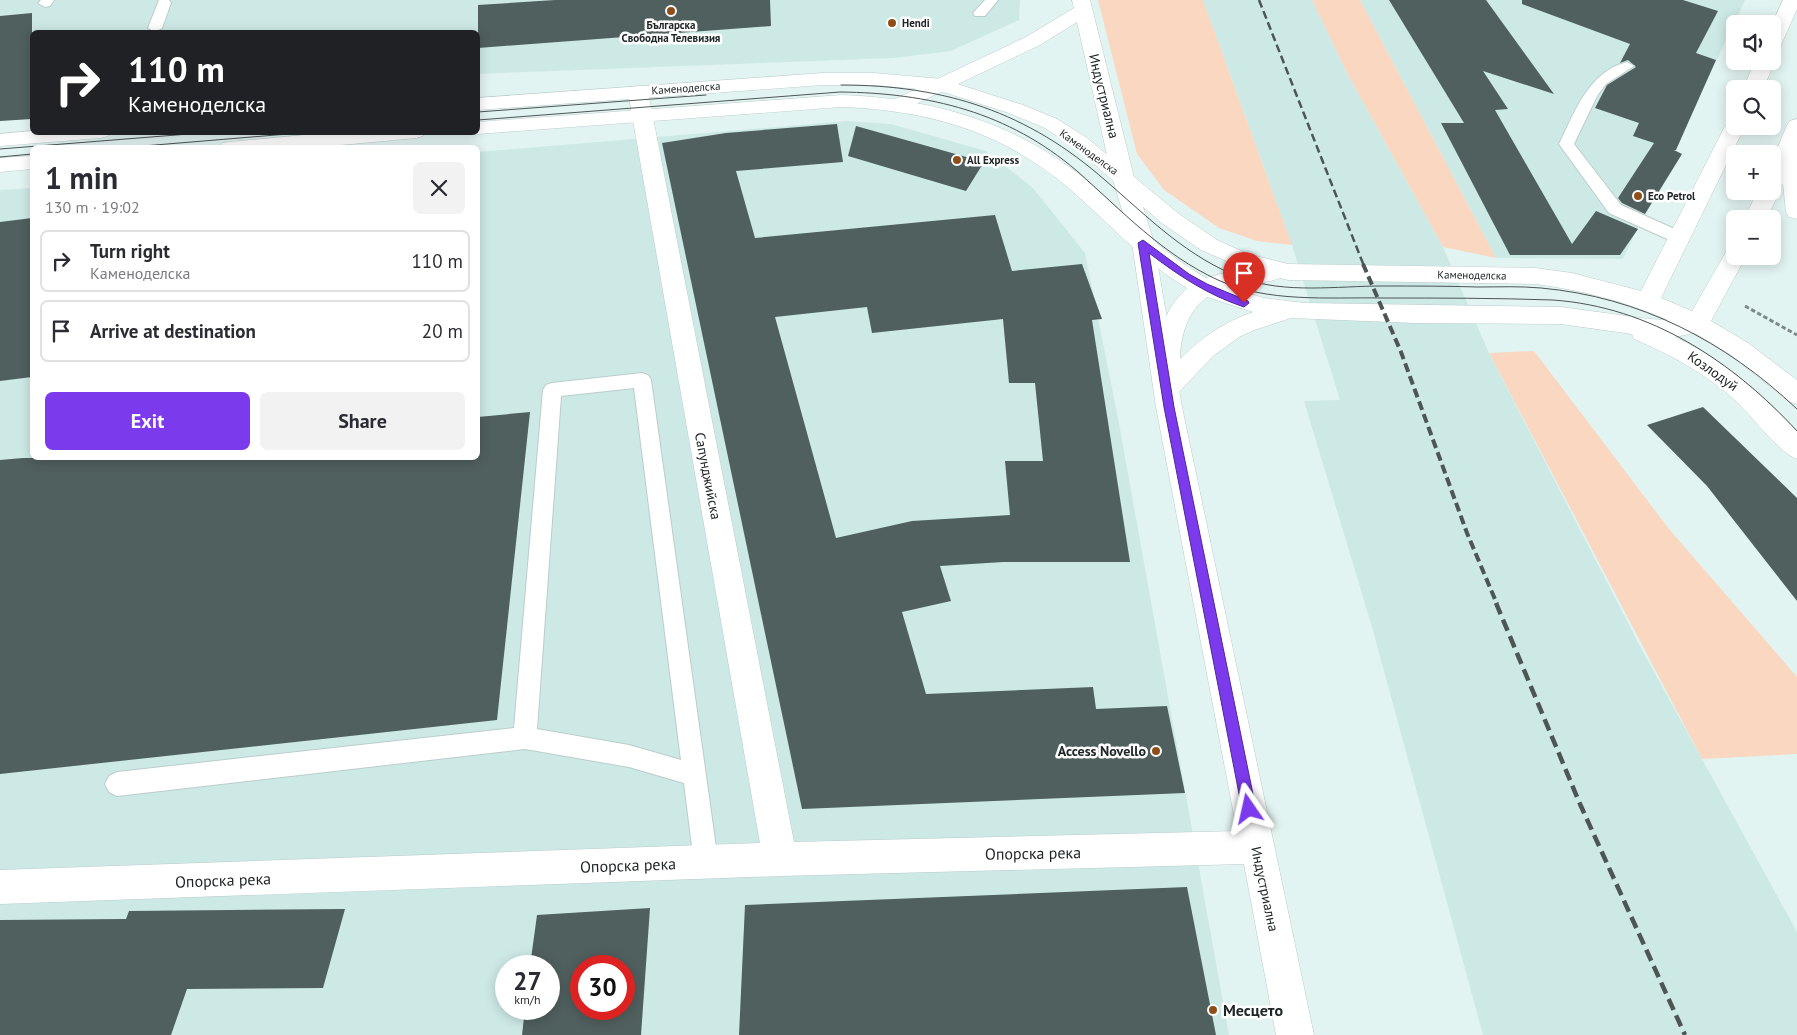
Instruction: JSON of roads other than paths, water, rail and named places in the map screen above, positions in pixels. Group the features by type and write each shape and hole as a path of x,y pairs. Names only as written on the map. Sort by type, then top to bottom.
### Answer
{"main road":[{"path":"1781,25 1792,0"},
{"name":"Индустриална","path":"898,104 942,85 1033,40 1082,5 1123,176 1143,243 1169,407 1256,847 1296,1035"},
{"name":"Каменоделска","path":"480,104 823,79 874,79 942,85 1016,109 1050,123 1080,142 1123,176 1171,219 1208,245 1240,260 1288,272 1535,276 1595,285 1648,301"},
{"name":"Сапунджийска","path":"638,92 780,860"},
{"name":"Каменоделска","path":"480,128 841,101 872,101 898,104 934,111 984,127 1030,150 1062,172 1143,243 1186,276 1244,303 1297,312 1569,316 1610,322"},
{"path":"1781,165 1797,125"},
{"path":"0,140 63,135"},
{"path":"260,145 377,135"},
{"path":"1648,301 1731,135"},
{"path":"1789,148 1797,212"},
{"path":"0,166 30,163"},
{"path":"1697,324 1729,265"},
{"path":"1167,388 1171,335 1181,308 1192,294 1204,286 1240,276 1288,272"},
{"path":"1648,301 1697,324 1752,356 1797,394"},
{"path":"1648,301 1670,328 1699,356 1725,377"},
{"path":"1167,388 1206,347 1234,328 1271,316 1297,312"},
{"path":"1610,322 1639,327 1670,328 1697,324"},
{"name":"Козлодуй","path":"1610,322 1666,342 1696,358 1725,377 1747,395 1797,449"},
{"name":"Опорска река","path":"0,887 706,862 1256,847"}],"lane":[{"path":"980,13 992,0"},
{"path":"155,28 164,3"},
{"path":"1627,66 1601,81 1590,95 1566,144 1615,209 1680,238"},
{"path":"525,738 552,390 642,380 706,862"},
{"path":"117,784 525,738 629,756 694,775"}],"tram line":[{"path":"841,85 879,86 915,90 950,97 983,107 1015,120 1046,137 1076,157 1170,236 1204,260 1242,278 1259,283 1293,288 1383,286 1533,287 1577,293 1613,301 1647,312 1679,326 1710,343 1741,363 1797,409"},
{"path":"480,120 840,92 905,96 936,102 995,120 1051,151 1077,171 1161,245 1198,270 1218,280 1237,287 1278,296 1553,300 1589,305 1623,314 1656,326 1687,342 1745,382 1797,431"},
{"path":"480,112 706,95"},
{"path":"50,145 176,135"},
{"path":"155,145 276,135"},
{"path":"0,149 30,147"},
{"path":"0,157 30,154"}],"railway":[{"path":"1259,0 1364,266"},
{"path":"1363,264 1401,352 1467,533 1497,604"},
{"path":"1496,603 1580,804 1685,1035"}],"place":[{"name":"Българска Свободна Телевизия","path":"671,11"},
{"name":"Hendi","path":"892,23"},
{"name":"All Express","path":"957,160"},
{"name":"Eco Petrol","path":"1638,196"},
{"name":"Access Novello","path":"1156,751"},
{"name":"Месцето","path":"1213,1010"}]}
